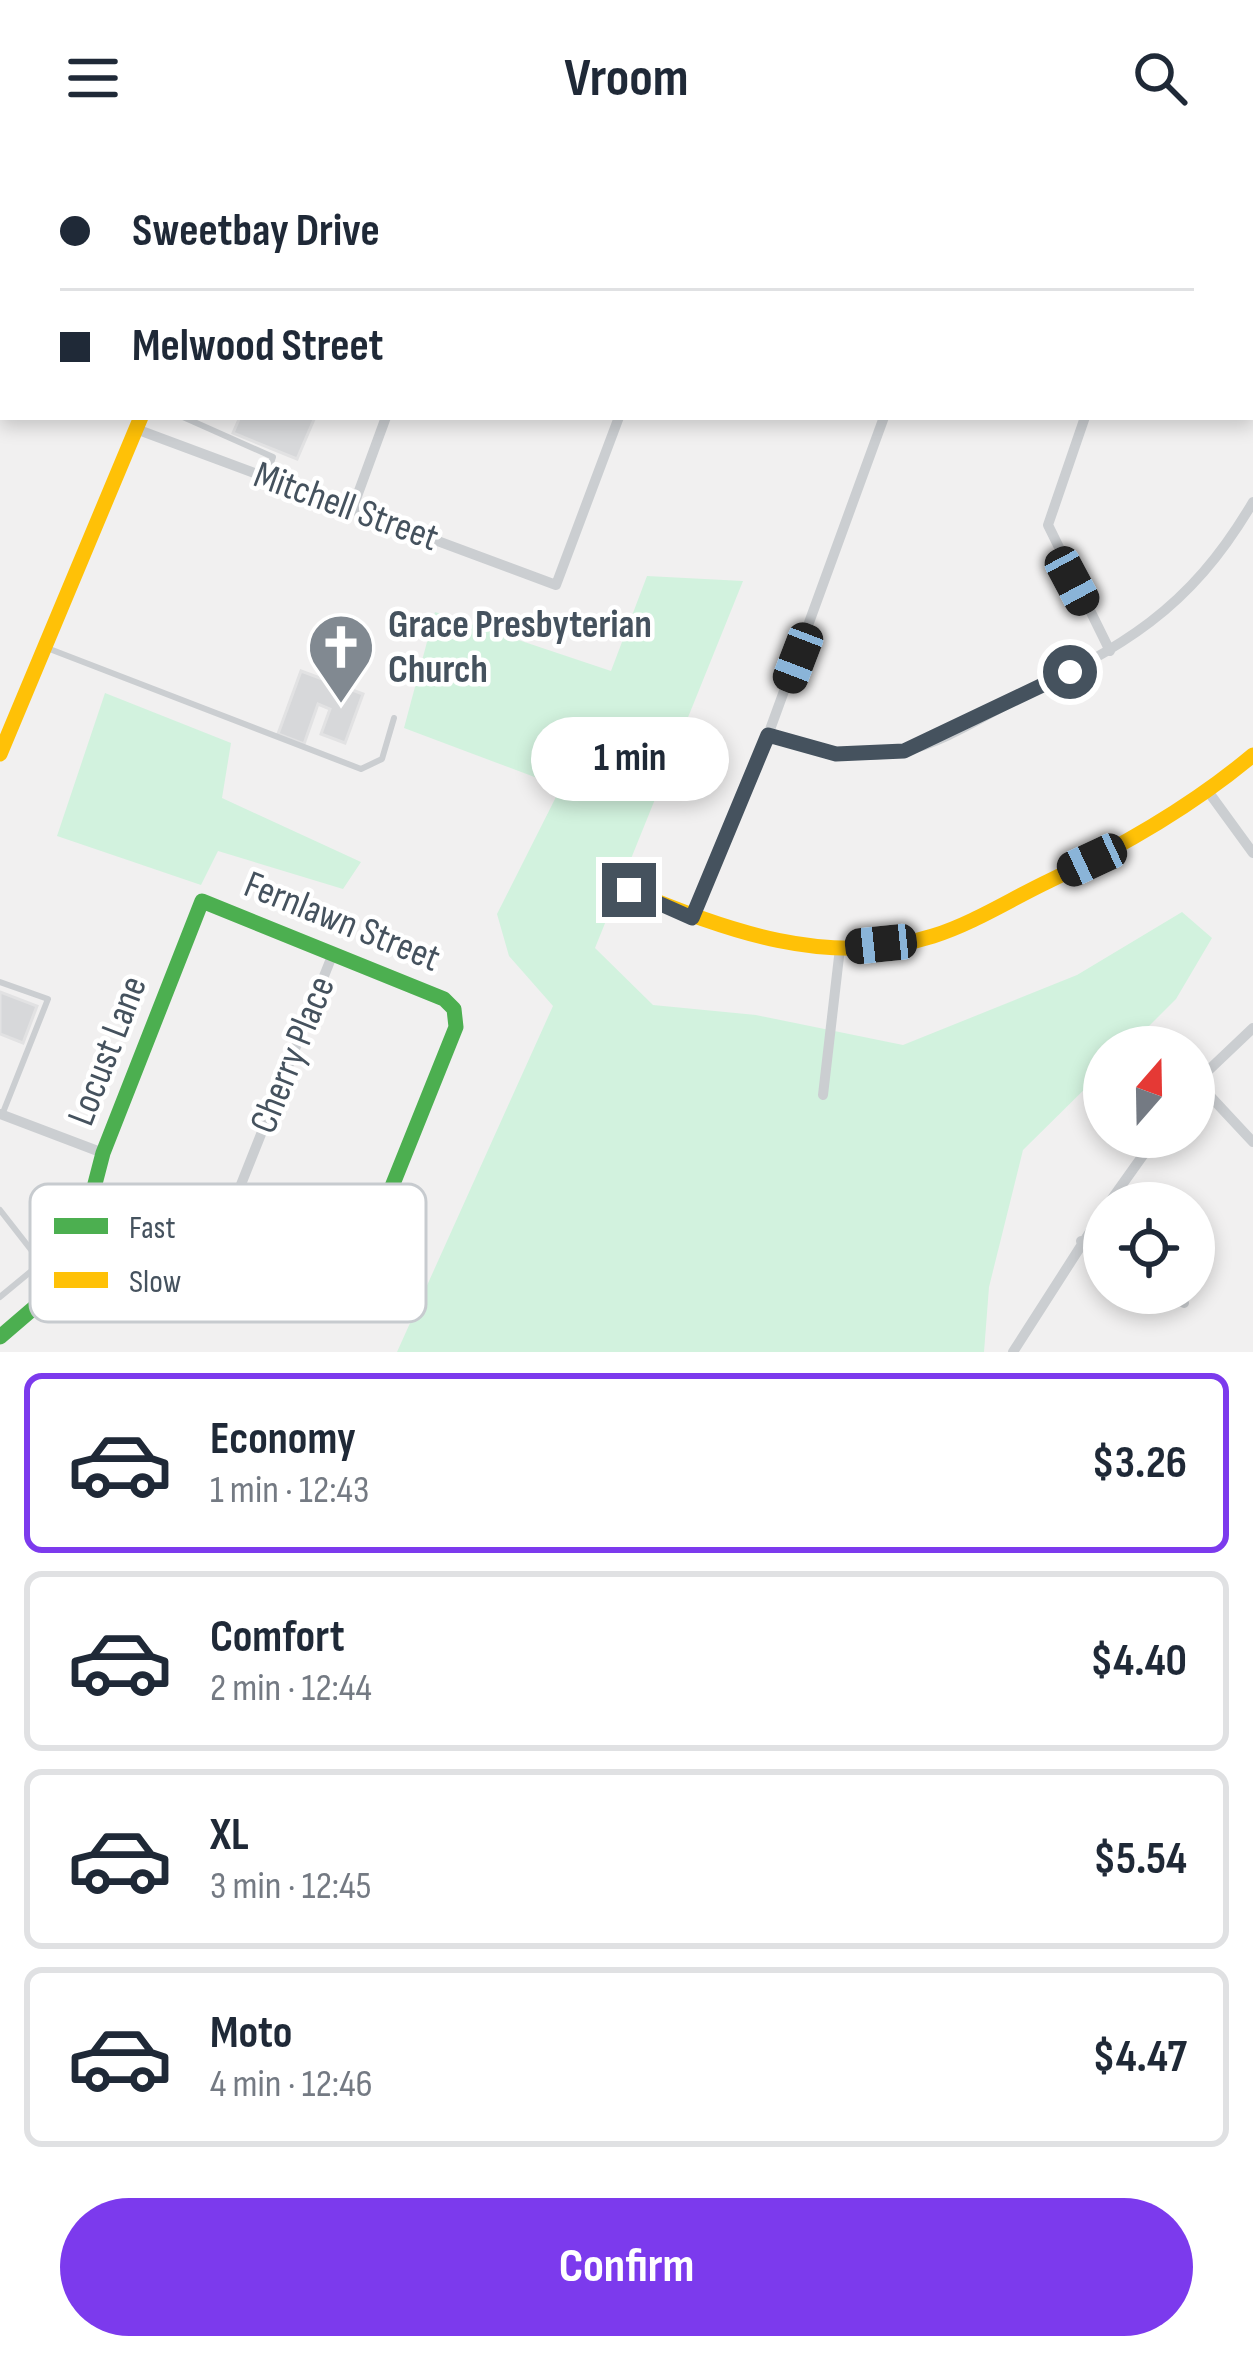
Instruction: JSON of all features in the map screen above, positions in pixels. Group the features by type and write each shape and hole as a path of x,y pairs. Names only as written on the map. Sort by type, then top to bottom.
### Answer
{"street":[{"path":"352,510 385,420"},
{"name":"Mitchell Street","path":"138,423 266,478 556,585 618,420"},
{"path":"692,918 768,735 871,466 883,420"},
{"path":"1083,420 1048,525 1110,652"},
{"path":"0,754 138,423"},
{"path":"768,735 836,754 904,751 949,734 1150,628 1191,588 1253,502"},
{"path":"629,890 692,918 778,943 840,948 922,939 1135,841 1210,794 1253,754"},
{"path":"1210,794 1253,853"},
{"name":"Fernlawn Street","path":"202,901 445,999 454,1009 456,1027 393,1184"},
{"name":"Locust Lane","path":"95,1184 202,901"},
{"path":"824,1095 840,948"},
{"name":"Cherry Place","path":"241,1184 332,956"},
{"path":"1215,1064 1253,1028"},
{"path":"1215,1103 1253,1142"},
{"path":"1,1115 103,1154"},
{"path":"1012,1352 1082,1241"},
{"name":"Locust Lane","path":"0,1337 30,1312"}],"lane":[{"path":"190,420 273,457 266,478"},
{"path":"44,647 361,769 382,759 394,718"},
{"path":"0,982 47,999 1,1115"},
{"path":"1,1215 30,1250"},
{"path":"0,1297 30,1272"}],"green space":[{"path":"647,576 743,581 595,948 653,1005 756,1015 903,1045 1077,975 1182,912 1212,938 1176,999 1149,1026 1083,1026 1083,1091 1023,1150 989,1287 984,1352 397,1352 411,1322 426,1322 426,1288 553,1006 509,956 497,914 561,787 404,728 435,612 611,671"},
{"path":"105,693 231,743 222,798 361,862 343,889 218,851 201,885 57,836"}],"building":[{"path":"239,420 314,420 297,459 233,433"},
{"name":"Grace Presbyterian Church","path":"301,671 363,694 345,743 321,734 330,709 318,704 304,744 278,734"},
{"path":"0,992 37,1006 23,1043 0,1034"}],"traffic: fast":[{"path":"95,1184 202,901 444,999 454,1009 456,1027 393,1184"},
{"path":"0,1337 30,1311"}],"traffic: slow":[{"path":"0,754 140,420"},
{"path":"629,890 702,919 778,940 856,948 895,945 963,924 1103,854 1181,808 1253,755"}],"place":[{"name":"Grace Presbyterian Church","path":"341,706"}],"route":[{"path":"629,890 692,918 768,735 836,754 904,751 949,734 1070,672"}]}
